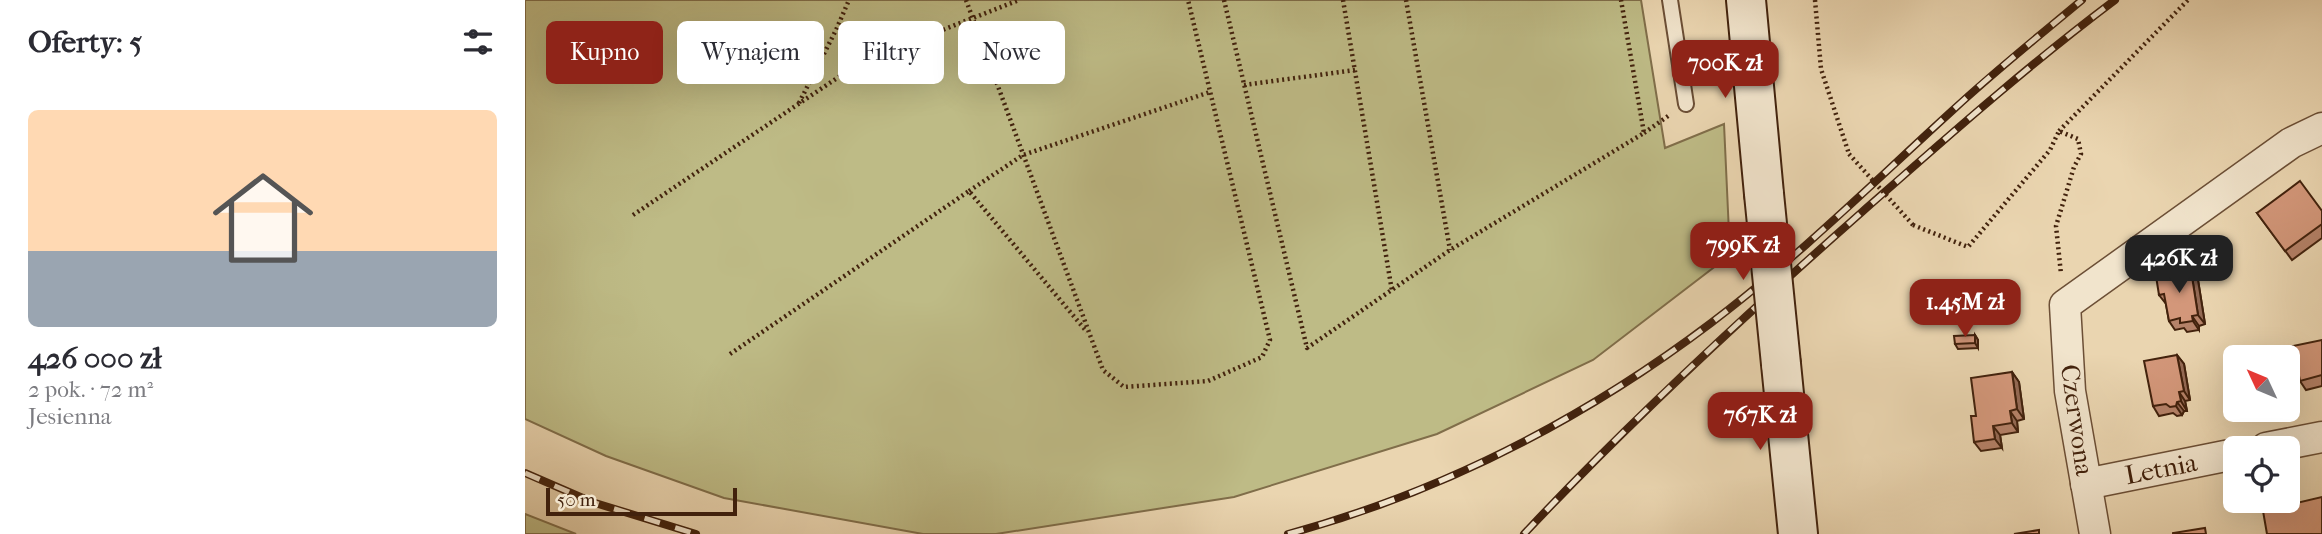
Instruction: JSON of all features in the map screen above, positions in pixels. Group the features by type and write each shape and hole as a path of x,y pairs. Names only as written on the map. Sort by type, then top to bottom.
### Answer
{"street":[{"path":"1746,0 1798,534"},
{"path":"2065,305 2291,142 2322,128"},
{"name":"Czerwona","path":"2065,305 2070,391 2095,534"},
{"path":"2300,441 2322,437"},
{"name":"Letnia","path":"2086,484 2223,456"}],"lane":[{"path":"1670,0 1686,104"}],"path":[{"path":"798,104 849,0"},
{"path":"966,0 1103,370 1124,387 1208,381 1262,357 1270,340 1188,0"},
{"path":"633,215 860,62 1019,0"},
{"path":"1224,0 1307,348 1450,250 1644,133 1686,104"},
{"path":"1343,0 1392,291"},
{"path":"1406,0 1450,250"},
{"path":"1621,0 1644,133"},
{"path":"1815,0 1821,69 1849,154 1913,226 1968,247 2050,150 2059,131 2188,0"},
{"path":"1244,85 1355,70"},
{"path":"730,354 1023,155 1210,92"},
{"path":"2059,131 2078,139 2081,154 2074,167 2056,226 2065,305"},
{"path":"969,191 1090,336"}],"shaded area":[{"path":"525,0 1641,0 1665,148 1724,124 1730,255 1593,360 1437,434 1234,497 996,534 923,534 724,498 606,456 525,419"},
{"path":"525,514 576,534 525,534"}],"building":[{"path":"2300,181 2322,211 2322,224 2285,251 2257,213"},
{"path":"2191,270 2198,315 2192,316 2193,321 2180,323 2180,318 2169,321 2164,294 2159,295 2156,276"},
{"path":"1975,335 1975,343 1955,344 1954,336"},
{"path":"2322,340 2322,375 2300,381 2300,345 2298,345"},
{"path":"2177,355 2184,391 2179,392 2181,401 2177,402 2176,406 2153,406 2144,361"},
{"path":"2012,372 2017,409 2010,411 2012,423 1993,426 1995,439 1974,442 1971,416 1976,416 1971,378"},
{"path":"2322,497 2322,534 2267,534 2263,513 2300,513 2300,502"},
{"path":"2205,528 2206,534 2173,534 2173,533"},
{"path":"2039,530 2039,534 2014,534"}],"railway":[{"path":"1288,534 1401,497 1510,449 1613,391 1663,358 1774,272 1969,96 2082,0"},
{"path":"1524,534 1647,409 1775,290 1987,103 2115,0"},
{"path":"525,473 592,502 696,534"}]}
